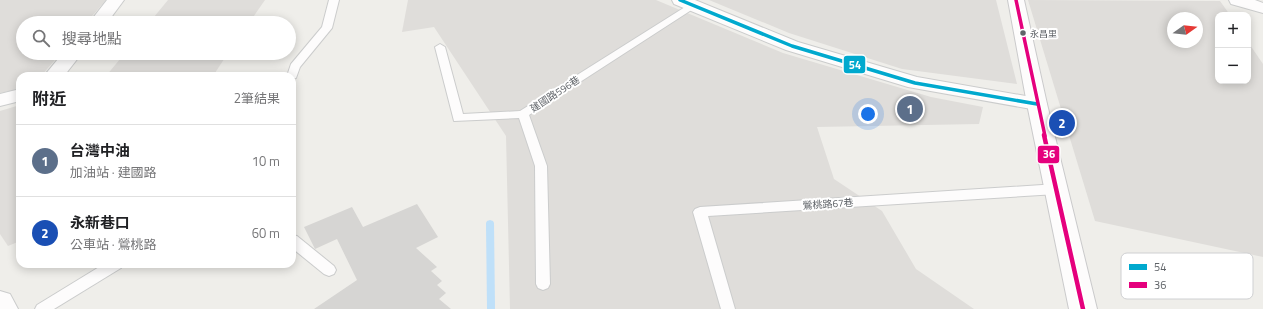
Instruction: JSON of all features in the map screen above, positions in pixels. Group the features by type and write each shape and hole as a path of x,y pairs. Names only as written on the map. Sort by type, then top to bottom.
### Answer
{"street":[{"path":"103,16 116,0"},
{"path":"1016,0 1037,104 1058,189 1083,309"},
{"path":"1237,0 1263,8"},
{"path":"686,3 792,46 915,83 1037,104"},
{"path":"57,72 67,60"},
{"path":"0,100 16,96"},
{"path":"0,302 4,309"}],"lane":[{"path":"293,72 295,66 327,28 334,0"},
{"name":"建國路596巷","path":"543,284 540,166 523,114 686,3"},
{"path":"440,47 458,118 523,114"},
{"name":"鶯桃路67巷","path":"728,309 700,212 1058,189"},
{"path":"296,243 329,270"},
{"path":"42,309 109,268"}],"shaded area":[{"path":"0,0 106,0 92,16 16,16 16,60 55,60 44,72 16,72 16,90 0,93"},
{"path":"168,0 265,0 254,16 155,16"},
{"path":"408,0 656,0 783,53 931,97 983,107 979,124 817,127 834,179 882,211 916,269 974,309 510,309 506,136 434,27 402,32"},
{"path":"709,0 996,0 1017,84 902,69 789,33"},
{"path":"1028,0 1220,1 1228,12 1215,12 1215,84 1251,84 1251,46 1263,64 1263,257 1253,255 1253,253 1244,253 1095,221"},
{"path":"119,60 223,60 216,72 109,72"},
{"path":"16,106 16,243 8,246 0,234 0,111"}],"building":[{"path":"417,204 438,237 416,248 437,267 431,271 442,281 437,285 446,293 439,299 451,309 314,309 357,280 337,239 315,249 304,227 352,207 363,227"}],"waterway":[{"path":"490,223 491,309"}],"transit line":[{"name":"54","path":"680,0 792,46 915,83 1037,104"},
{"name":"36","path":"1016,0 1037,104 1083,309"}],"place":[{"name":"永昌里","path":"1023,33"},
{"name":"台灣中油","path":"910,109"},
{"name":"永新巷口","path":"1062,123"}]}
